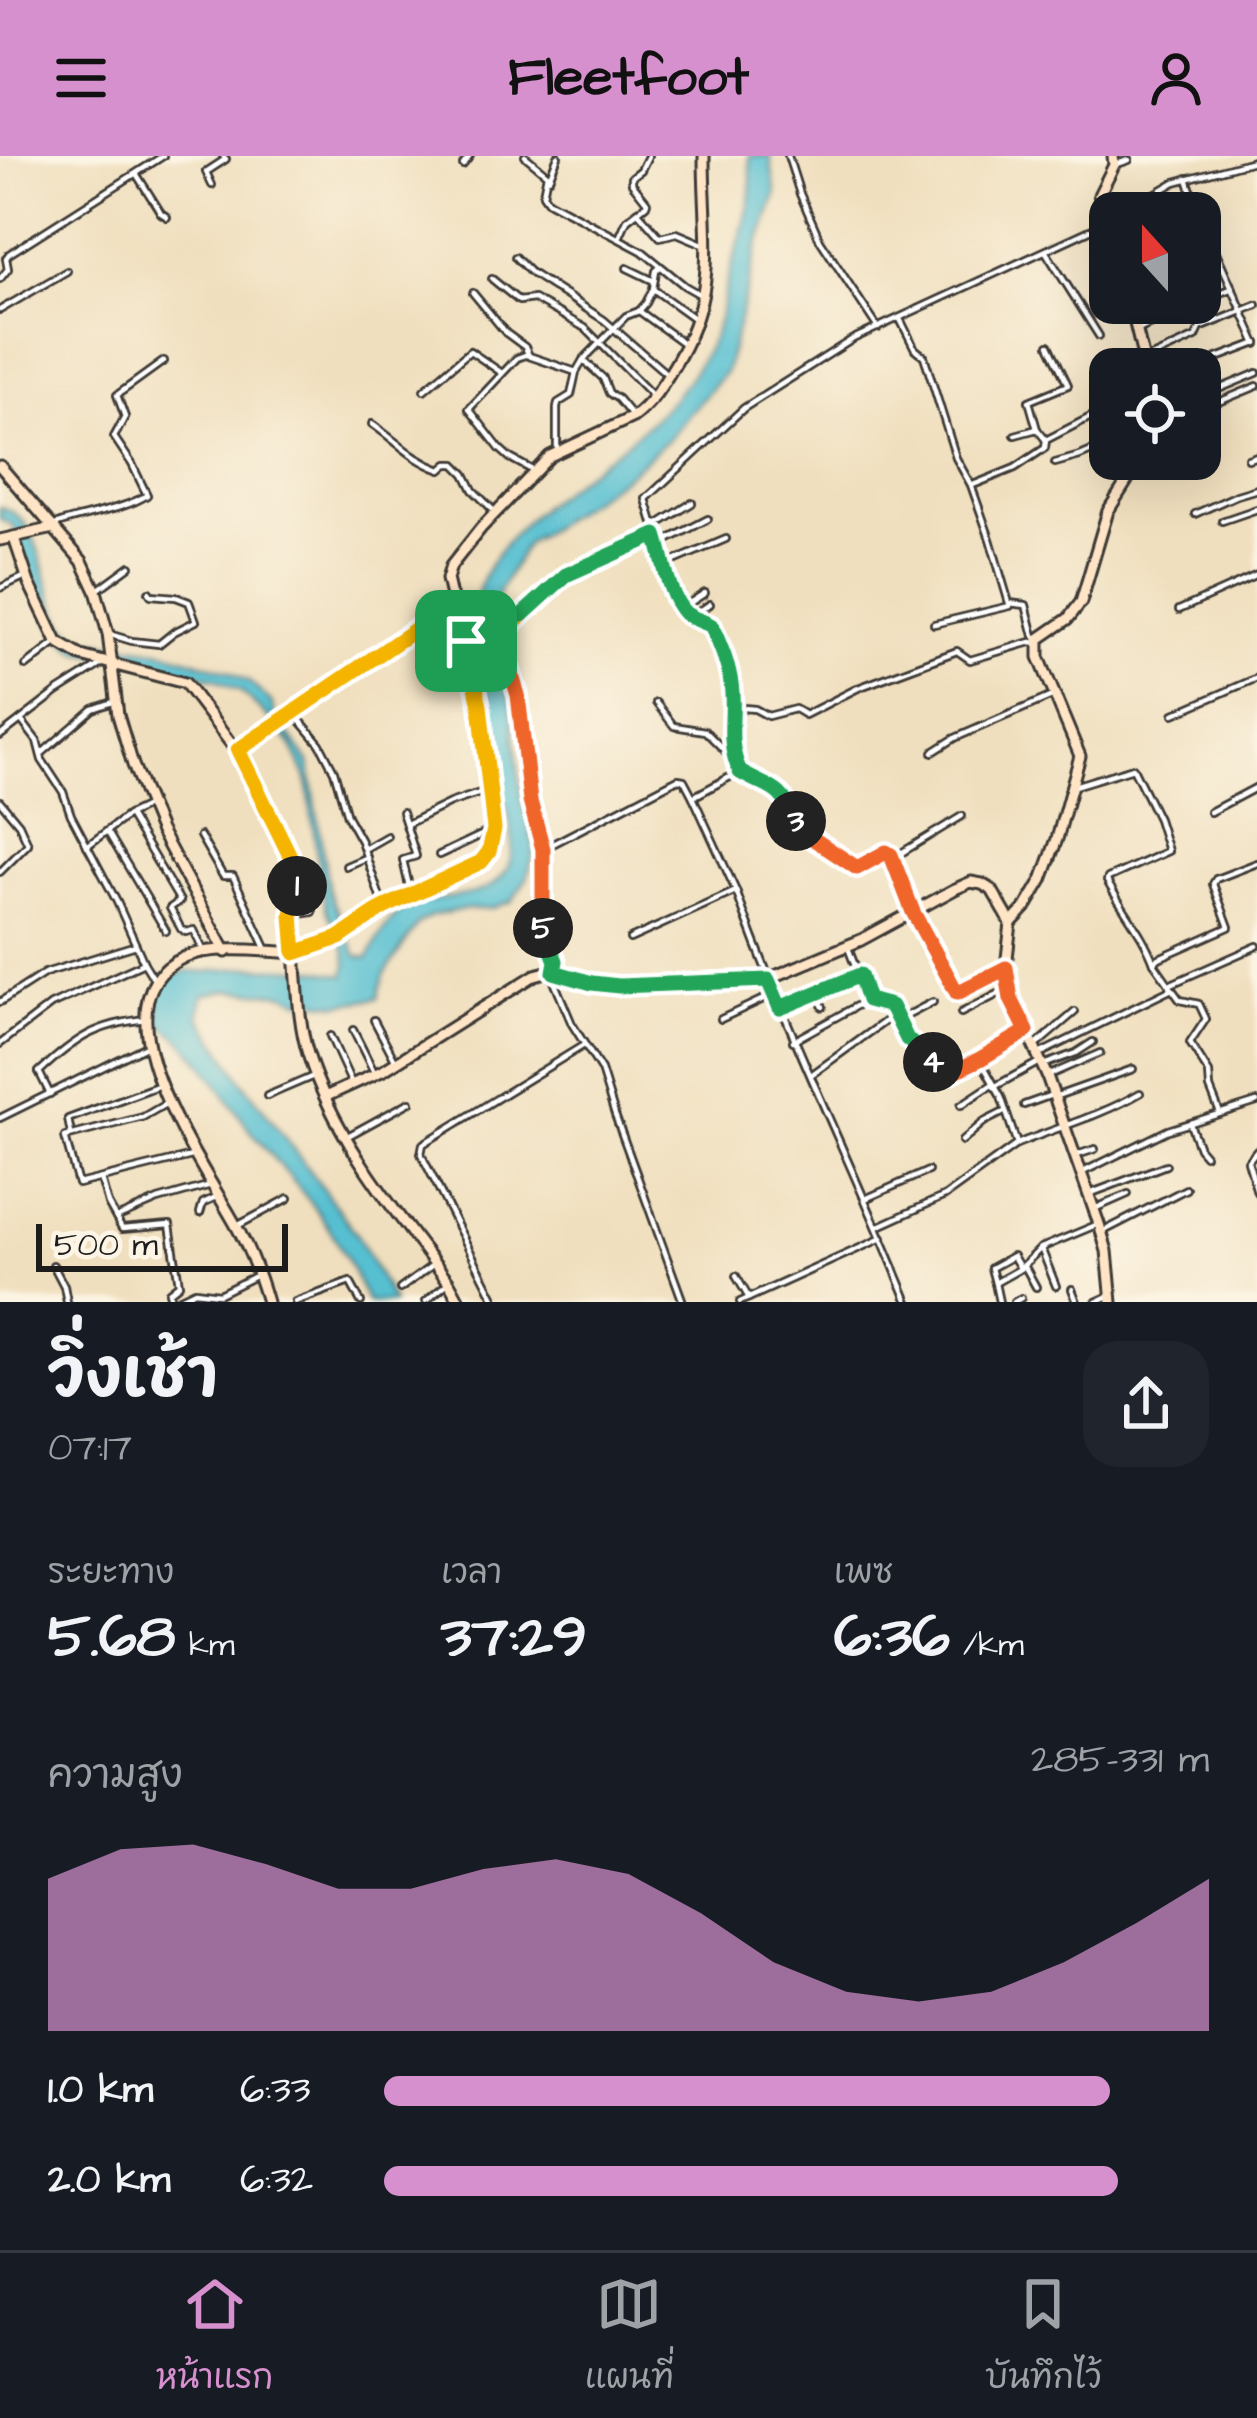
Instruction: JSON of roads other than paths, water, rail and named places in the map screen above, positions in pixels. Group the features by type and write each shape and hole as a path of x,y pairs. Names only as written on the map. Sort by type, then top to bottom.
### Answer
{"street":[{"path":"0,279 8,269 9,254 163,156"},
{"path":"212,184 206,172 224,156"},
{"path":"463,165 470,156"},
{"path":"525,156 549,178"},
{"path":"558,156 544,194 548,201 642,251 704,297"},
{"path":"619,238 627,220 647,202 632,177 648,156"},
{"path":"267,1302 236,1226 193,1156 160,1085 150,1045 148,995 155,980 183,958 204,952 295,953 343,936 383,908 481,862 493,844 469,640 447,579 451,566 534,471 557,452 633,417 668,375 686,345 704,297 708,246 704,156"},
{"path":"788,156 820,239 878,328"},
{"path":"1101,192 1113,161 1129,160"},
{"path":"1157,192 1187,178 1257,160"},
{"path":"137,175 167,218"},
{"path":"1187,178 1192,192"},
{"path":"638,212 660,237 677,233 708,246"},
{"path":"1006,968 957,993 913,912 893,858 886,852 864,866 850,865 803,832 780,792 740,772 731,752 726,660 712,626 691,617 674,593 646,499 744,408 854,339 1089,234"},
{"path":"1046,252 1099,336"},
{"path":"514,257 604,320 668,375"},
{"path":"1221,262 1257,343 1221,357"},
{"path":"557,452 558,404 571,395 583,360 626,316 639,310 660,267"},
{"path":"628,268 697,321"},
{"path":"0,310 67,271"},
{"path":"492,279 519,301 534,299 585,328 654,397"},
{"path":"1221,293 1233,288"},
{"path":"473,293 528,354 576,372"},
{"path":"1175,348 1196,337 1200,328 1257,305"},
{"path":"639,310 686,345"},
{"path":"900,319 915,349 924,356 956,458 971,485 1012,605"},
{"path":"1134,324 1141,348"},
{"path":"1136,331 1151,324"},
{"path":"971,485 1045,448 1029,400 1069,382 1049,345"},
{"path":"424,390 470,351 502,373"},
{"path":"528,354 517,358 470,409 500,449 534,471"},
{"path":"583,360 633,417"},
{"path":"0,540 131,505 147,495 114,437 124,418 116,395 164,361"},
{"path":"1221,389 1257,374"},
{"path":"1221,401 1257,386"},
{"path":"1046,440 1089,418"},
{"path":"372,424 421,462 442,470 455,464 496,513"},
{"path":"1015,435 1037,429"},
{"path":"1055,463 1089,452"},
{"path":"1247,459 1257,456"},
{"path":"0,466 82,561 96,591 133,765 226,952"},
{"path":"732,707 755,709 768,716 795,710 805,715 858,688 957,652 970,660 1039,641 1075,613 1108,511 1127,480"},
{"path":"1195,514 1257,489"},
{"path":"653,524 692,503"},
{"path":"1222,521 1257,509"},
{"path":"659,544 708,519"},
{"path":"469,640 502,630 566,575 656,535"},
{"path":"14,538 26,576 58,642 81,656 185,683 238,750 296,868 292,915 299,1000 316,1075 370,1176 460,1302"},
{"path":"665,565 727,539"},
{"path":"96,591 130,566"},
{"path":"1179,610 1257,575"},
{"path":"0,588 26,576"},
{"path":"108,634 159,644 196,621 189,602 148,592"},
{"path":"682,608 705,593"},
{"path":"934,624 1022,603 1039,641"},
{"path":"691,617 710,604"},
{"path":"238,750 416,629 457,613"},
{"path":"502,630 518,695 530,801 543,849 542,926 556,961 553,979 601,1070 683,1302"},
{"path":"1039,641 1039,657 1080,756 1042,880 1011,923 1006,968 1008,988 1041,1060 1107,1251 1112,1298 1096,1302"},
{"path":"26,666 58,642"},
{"path":"0,736 109,662"},
{"path":"1174,714 1257,678"},
{"path":"932,752 1056,694"},
{"path":"40,754 93,709 116,700"},
{"path":"656,703 674,726 705,731 731,752"},
{"path":"293,712 320,744 334,771 383,908"},
{"path":"21,720 63,792 155,980"},
{"path":"1072,787 1135,770 1168,850 1106,881 1170,987 1180,1000 1199,1004 1206,1018 1190,1043 1209,1073 1220,1113"},
{"path":"693,797 740,772"},
{"path":"543,849 681,778 736,891 793,1041 908,1302"},
{"path":"1210,812 1257,787"},
{"path":"407,824 489,790"},
{"path":"0,801 20,824 28,844 0,872"},
{"path":"87,846 149,805"},
{"path":"402,812 416,856 403,860 411,895"},
{"path":"129,814 180,901 170,908 181,929 194,930 204,952"},
{"path":"893,858 962,816"},
{"path":"439,854 494,829"},
{"path":"107,831 166,931"},
{"path":"200,836 223,876 233,876 267,951"},
{"path":"346,866 387,836"},
{"path":"1154,963 1229,927 1216,879 1257,863"},
{"path":"327,1096 396,1062 535,975 554,972 619,986 768,980 970,882 992,890 1011,923"},
{"path":"630,939 736,891"},
{"path":"292,915 313,912"},
{"path":"0,1002 45,973 136,945"},
{"path":"847,945 868,1000"},
{"path":"961,1105 1170,987 1257,946"},
{"path":"0,1044 51,1005 144,963"},
{"path":"780,1008 860,975"},
{"path":"961,1013 1008,988"},
{"path":"817,993 823,1007"},
{"path":"721,1018 774,994"},
{"path":"793,1041 868,1000 884,1003 891,1006 907,1039 951,1073 1027,1031"},
{"path":"811,1075 896,1018 933,1002"},
{"path":"1041,1060 1075,1012"},
{"path":"50,1094 39,1072 77,1039 113,1022 147,1019"},
{"path":"374,1020 396,1062"},
{"path":"353,1030 375,1074"},
{"path":"330,1036 352,1084"},
{"path":"1041,1060 1076,1053 1093,1042"},
{"path":"0,1118 150,1045"},
{"path":"496,1302 421,1154 423,1144 584,1045"},
{"path":"1041,1060 1100,1053"},
{"path":"980,1059 1017,1144"},
{"path":"1024,1105 1133,1069"},
{"path":"267,1096 316,1075"},
{"path":"71,1134 68,1119 160,1085"},
{"path":"878,1227 945,1196 1017,1144 1109,1111 1140,1093"},
{"path":"346,1137 410,1102"},
{"path":"1081,1174 1168,1130 1257,1102"},
{"path":"167,1103 143,1117 64,1139 78,1184 193,1156"},
{"path":"962,1141 1006,1111"},
{"path":"1190,1124 1205,1155"},
{"path":"1074,1156 1095,1149"},
{"path":"1257,1150 1249,1161 1257,1192"},
{"path":"1089,1194 1166,1166"},
{"path":"865,1198 928,1171"},
{"path":"100,1178 122,1229 170,1225 178,1284 169,1292 172,1302 195,1291 219,1294 259,1274"},
{"path":"116,1218 211,1185"},
{"path":"995,1283 1022,1267 1041,1248 1100,1228 1186,1189"},
{"path":"1094,1208 1128,1194"},
{"path":"200,1213 203,1203 218,1196"},
{"path":"236,1226 289,1198"},
{"path":"740,1302 882,1238"},
{"path":"1041,1248 1056,1286"},
{"path":"999,1302 991,1268 1013,1256 1036,1287"},
{"path":"400,1289 435,1263"},
{"path":"53,1265 68,1302"},
{"path":"736,1276 749,1298"},
{"path":"295,1302 350,1282 361,1302"},
{"path":"426,1301 449,1282"},
{"path":"1072,1289 1077,1302"},
{"path":"209,1302 211,1293"}],"water":[{"path":"749,156 770,156 776,195 726,371 667,441 628,474 526,544 498,593 495,623 511,703 522,802 535,850 527,878 512,901 431,916 418,924 384,975 378,998 339,1004 227,990 203,995 200,1016 243,1082 356,1233 393,1302 367,1302 325,1222 198,1058 160,1024 158,995 166,979 186,971 249,967 345,975 345,949 321,886 307,779 292,746 241,692 215,679 79,652 67,643 47,615 16,531 0,519 0,507 26,525 62,621 84,640 163,651 228,671 271,702 309,762 329,891 357,956 368,958 399,913 485,889 506,871 511,834 495,765 477,638 476,607 484,576 524,523 645,427 696,368 717,327 747,213"}]}
